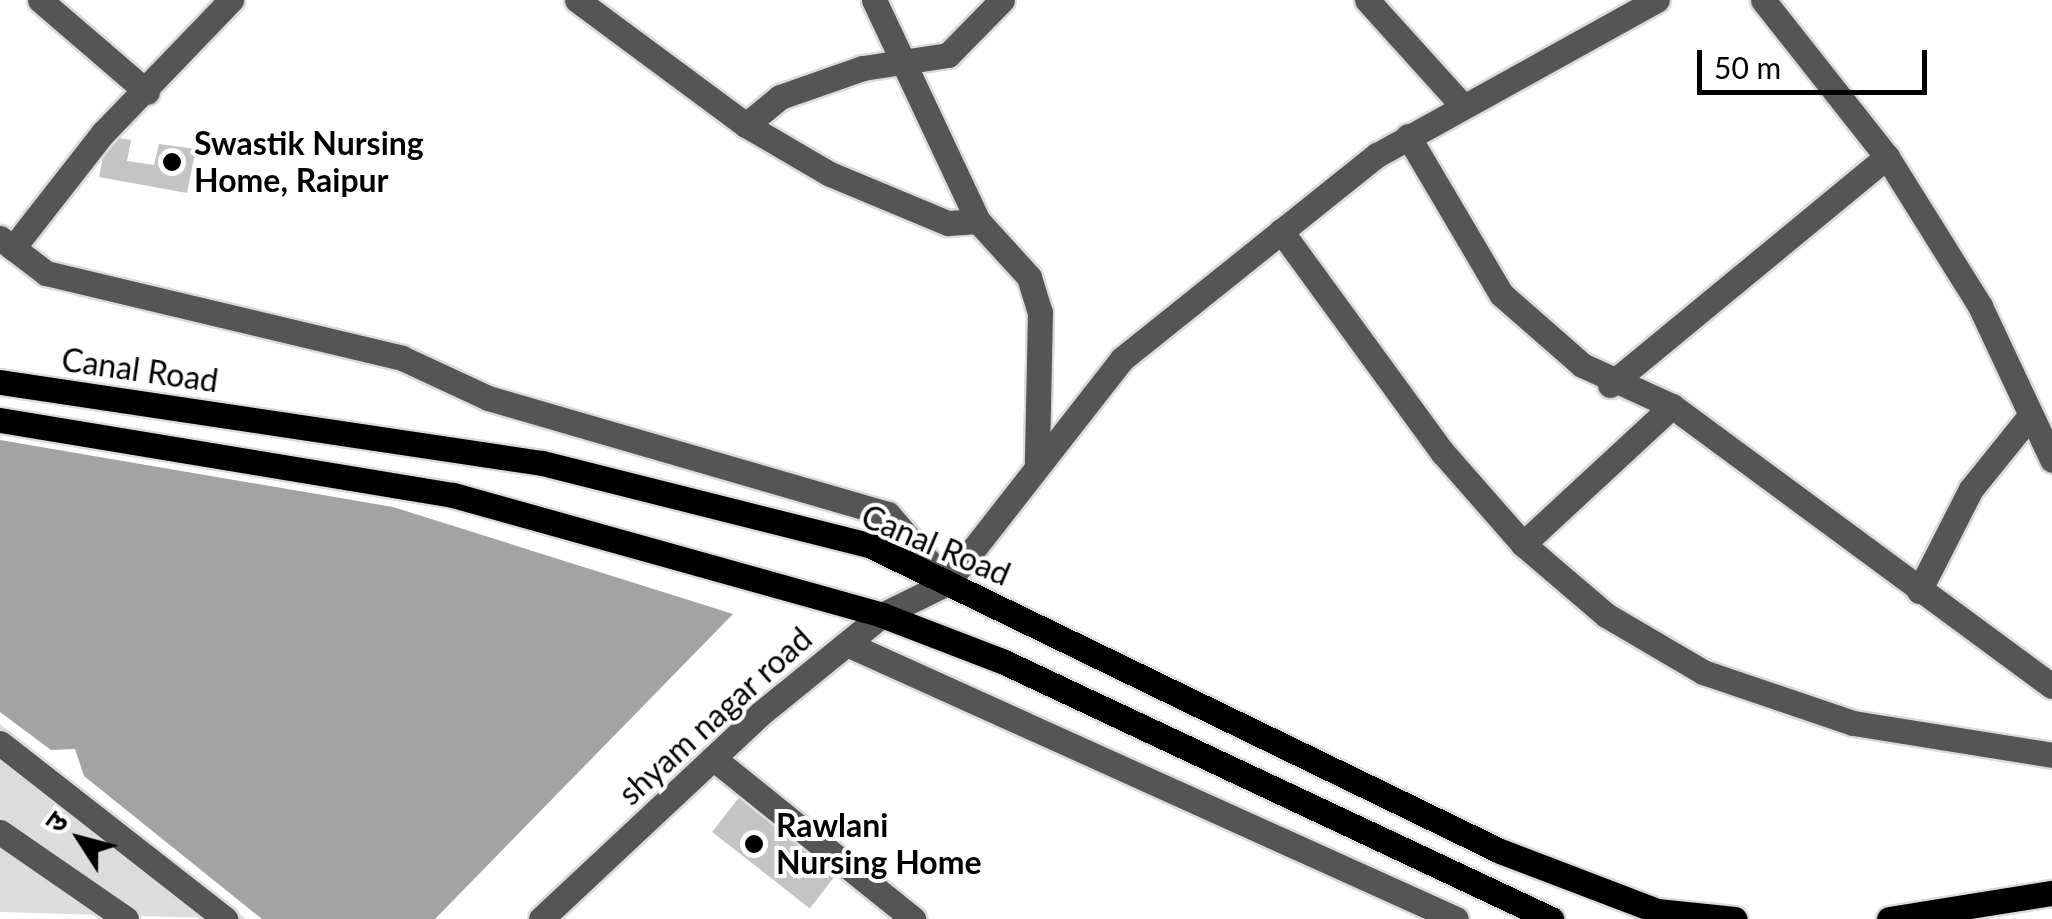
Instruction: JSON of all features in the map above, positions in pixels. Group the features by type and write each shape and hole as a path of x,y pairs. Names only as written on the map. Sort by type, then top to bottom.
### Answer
{"main road":[{"name":"Canal Road","path":"0,382 542,463 869,545 1500,851 1658,912 1736,919"},
{"path":"0,420 453,495 882,615 1002,661 1550,919"},
{"path":"1889,919 2052,893"}],"street":[{"path":"40,0 147,92"},
{"path":"232,0 6,243 46,272 402,358 488,398 888,514 947,583 1037,462 1122,359 1281,231 1408,136 1460,104 1657,0"},
{"path":"577,0 746,126 830,174 948,222 978,222"},
{"path":"874,0 978,222 1029,277 1040,312 1037,462"},
{"path":"746,126 780,97 863,68 906,65 971,40 1002,0"},
{"path":"1367,0 1460,104"},
{"path":"1762,0 1887,157 1980,306 2052,460"},
{"path":"1408,136 1500,294 1610,385 1672,406 2052,686"},
{"path":"1610,385 1887,157"},
{"path":"1281,231 1443,453 1523,544 1606,615 1703,672 1853,723 2052,754"},
{"path":"1523,544 1672,406"},
{"path":"1919,591 1971,489 2030,416"},
{"name":"shyam nagar road","path":"541,919 713,758 846,644 882,615 947,583"},
{"path":"846,644 1456,919"},
{"path":"0,743 225,919"},
{"path":"713,758 913,919"},
{"path":"0,832 126,919"}],"shaded area":[{"path":"0,440 393,507 733,614 435,919 262,919 84,776 75,749 51,750 0,712"},
{"path":"0,724 246,919 0,912"}],"building":[{"path":"107,136 131,140 127,161 154,165 159,144 196,149 187,193 99,177"},
{"path":"741,795 839,871 810,908 712,832"}],"place":[{"name":"Swastik Nursing Home, Raipur","path":"172,162"},
{"name":"Rawlani Nursing Home","path":"754,844"}]}
